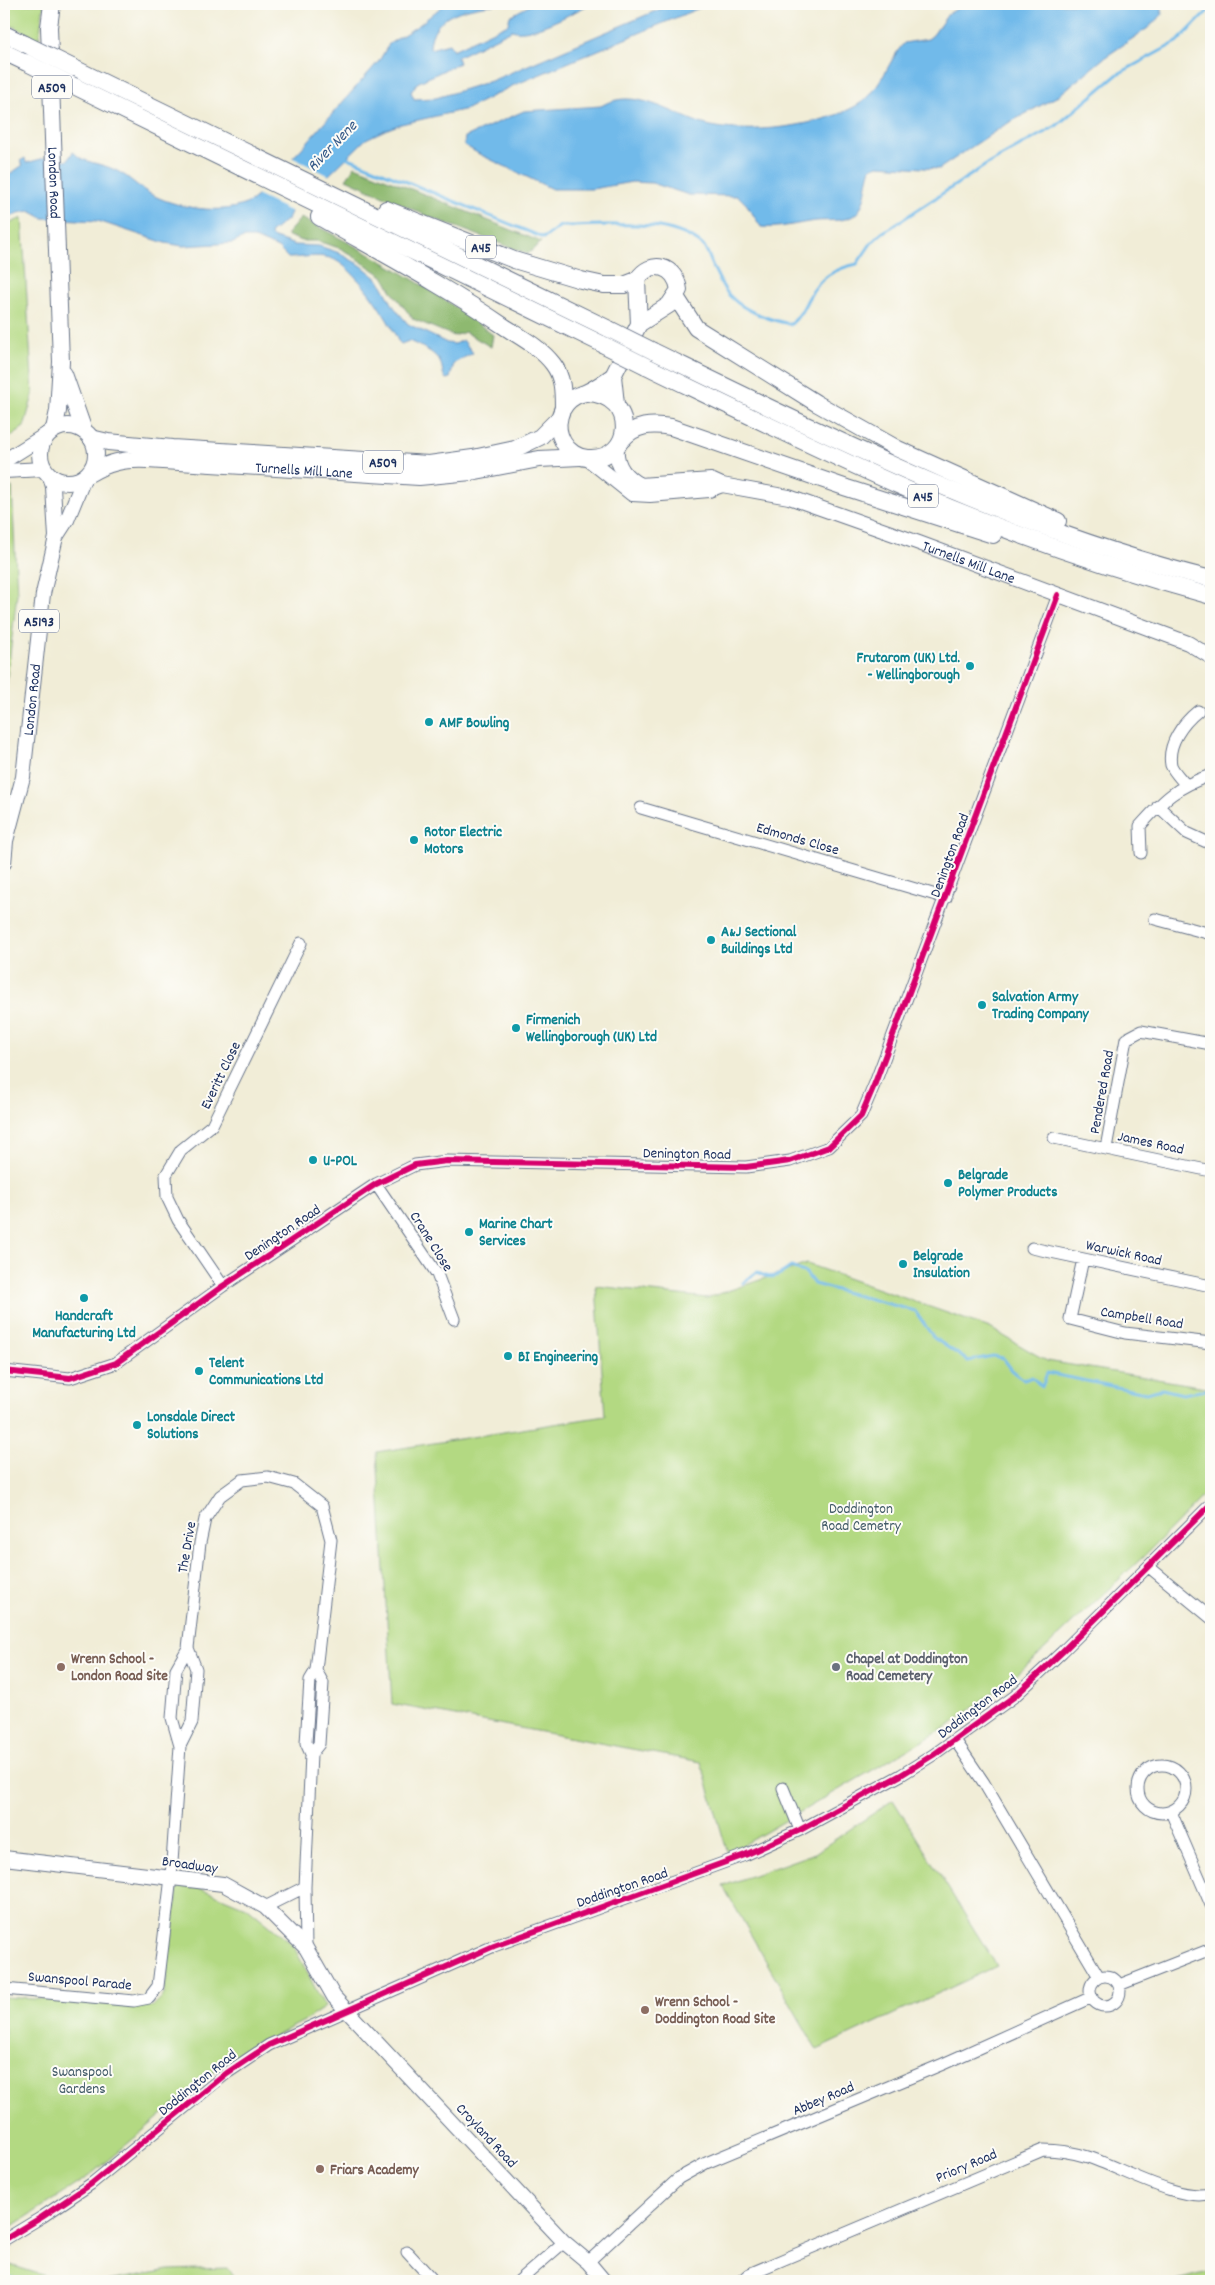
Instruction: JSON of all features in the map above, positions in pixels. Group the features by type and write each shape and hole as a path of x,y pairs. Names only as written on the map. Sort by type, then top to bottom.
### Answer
{"highway":[{"name":"London Road","path":"51,432 58,411 61,362 49,27 52,4"},
{"name":"A45","path":"4,34 74,68 263,174"},
{"name":"A45","path":"4,52 170,133 263,174 287,172 514,260 604,285 624,285 637,280"},
{"path":"263,174 311,207 482,312 535,347 553,364 562,381 561,413 558,428 565,446 583,458 598,458 608,454 619,443 624,423 616,404 613,376"},
{"name":"A45","path":"327,189 605,337"},
{"name":"A45","path":"311,207 605,337 909,490 1030,538 1147,578"},
{"path":"561,413 570,400 587,393 613,376 639,324 637,280 647,269 656,266 667,268 678,282 679,290 676,297 669,305 639,324"},
{"name":"A45","path":"676,297 696,328 715,342 816,404 898,449 1020,505 1193,574"},
{"name":"A45","path":"649,358 896,467 992,507 1081,540 1211,579"},
{"name":"London Road","path":"61,362 87,434"},
{"path":"587,393 603,395 616,404"},
{"name":"Turnells Mill Lane","path":"87,434 108,442 172,448 429,464 473,458 515,449 540,438 561,413"},
{"name":"A45","path":"619,443 637,428 658,425 671,427 847,488 1036,549 1211,596"},
{"path":"69,426 87,434 97,453 96,460 87,475 71,483 63,482 47,473 39,454 51,432 69,426"},
{"name":"Turnells Mill Lane","path":"87,475 104,464 116,461 147,460 419,477 463,473 538,460 583,458"}],"main road":[{"path":"4,461 51,432"},
{"name":"Turnells Mill Lane","path":"619,443 618,462 622,471 640,485 711,480 722,485 789,497 919,543 1188,644 1211,657"},
{"name":"Turnells Mill Lane","path":"583,458 632,494 650,495 709,490 722,485"},
{"path":"4,471 47,473"},
{"name":"London Road","path":"4,863 5,842 23,777 42,594 56,536 53,487 47,473"},
{"name":"London Road","path":"56,536 67,520 87,475"},
{"name":"Broadway","path":"4,1858 223,1884 265,1907 306,1948 330,1991 346,2010"},
{"name":"Croyland Road","path":"346,2010 564,2242 588,2262 604,2281"}],"street":[{"name":"Denington Road","path":"4,1371 70,1378 116,1363 223,1286 376,1184 415,1165 447,1161 746,1167 790,1161 829,1147 861,1116 946,898 1058,595"},
{"path":"1185,784 1171,766 1171,747 1187,720 1198,711"},
{"path":"1141,853 1140,826 1158,806 1185,784 1211,776"},
{"path":"1158,806 1187,834 1211,844"},
{"name":"Edmonds Close","path":"641,808 946,898"},
{"path":"1155,919 1211,934"},
{"name":"Everitt Close","path":"223,1286 178,1220 167,1197 166,1175 181,1150 212,1125 301,943"},
{"name":"Pendered Road","path":"1106,1148 1126,1039 1141,1031 1211,1044"},
{"name":"James Road","path":"1054,1138 1211,1171"},
{"name":"Crane Close","path":"376,1184 437,1274 454,1319"},
{"name":"Warwick Road","path":"1032,1248 1211,1286"},
{"name":"Campbell Road","path":"1083,1259 1070,1319 1125,1333 1211,1343"},
{"name":"The Drive","path":"171,1877 180,1746 172,1718 176,1669 188,1648 200,1543 205,1519 220,1496 242,1480 268,1477 294,1484 322,1506 332,1540 316,1670 310,1680 306,1743 311,1754 304,1887 306,1948"},
{"name":"Doddington Road","path":"4,2240 91,2184 247,2058 346,2010 375,2000 494,1946 718,1865 800,1830 868,1795 955,1740 1027,1685 1211,1504"},
{"path":"1148,1567 1211,1618"},
{"name":"The Drive","path":"180,1746 192,1722 196,1669 188,1648"},
{"path":"955,1740 984,1783 1099,1977"},
{"path":"1166,1765 1182,1775 1186,1789 1183,1802 1171,1812 1152,1812 1138,1797 1139,1780 1150,1767 1166,1765"},
{"path":"783,1788 800,1830"},
{"path":"1171,1812 1211,1905"},
{"name":"Swanspool Parade","path":"4,1989 134,2001 149,1998 158,1986 171,1877"},
{"path":"265,1907 304,1887"},
{"path":"1119,1985 1211,1949"},
{"path":"1099,1977 1112,1978 1119,1985 1120,1995 1112,2004 1099,2004 1092,1997 1091,1986 1099,1977"},
{"name":"Abbey Road","path":"588,2262 678,2178 706,2163 943,2064 1092,1997"},
{"name":"Priory Road","path":"741,2281 749,2274 1043,2150 1064,2150 1088,2157 1181,2194 1205,2196 1211,2193"},
{"path":"519,2281 564,2242"},
{"path":"407,2252 430,2280"}],"green space":[{"path":"4,4 44,4 39,39 4,22"},
{"path":"355,166 541,242 528,254 427,216 346,179"},
{"path":"22,218 33,395 24,427 4,441 4,226"},
{"path":"301,218 376,258 448,302 493,335 491,347 465,332 454,336 413,319 393,293 383,276 342,249 317,241 302,241 286,235"},
{"path":"12,487 17,594 4,706 4,489"},
{"name":"Doddington Road Cemetry","path":"807,1264 990,1328 1047,1361 1211,1388 1211,1488 1144,1556 1021,1671 952,1724 728,1854 701,1762 392,1704 377,1452 605,1416 596,1286 707,1298"},
{"path":"893,1800 997,1966 817,2050 723,1886 815,1853"},
{"name":"Swanspool Gardens","path":"178,1886 202,1889 248,1908 293,1945 325,2007 304,2021 225,2062 89,2176 4,2232 4,1997 152,2007 164,1995"},
{"path":"4,2263 61,2281 4,2281"},
{"path":"227,2268 237,2281 108,2281 169,2270"},
{"path":"1211,2272 1211,2281 1177,2281"}],"water":[{"name":"River Nene","path":"445,4 500,4 465,10 445,19 437,27 432,37 430,49 449,44 453,50 508,24 510,16 532,4 590,4 540,27 520,31 512,30 457,57 459,63 417,83 411,92 414,99 436,98 491,81 672,4 709,4 512,86 467,109 401,124 366,139 291,212 288,219 270,233 272,237 295,245 319,246 337,252 362,266 379,280 394,307 408,324 447,343 455,344 463,340 473,353 454,363 450,378 446,379 439,360 432,353 409,341 401,344 398,341 379,307 360,281 339,262 330,258 314,256 288,258 278,248 255,238 243,238 233,243 183,246 165,243 98,221 43,218 30,211 18,213 4,220 4,178 23,165 20,161 25,158 26,163 45,158 67,161 73,152 82,159 105,166 126,176 158,198 185,206 228,209 252,201 379,61 389,44 419,25"},
{"path":"965,4 1160,4 1162,15 1148,28 1104,58 1058,96 1003,126 939,169 878,165 871,168 860,209 856,214 842,220 761,227 747,205 738,196 689,195 652,183 632,182 592,189 552,189 464,145 465,137 524,111 601,106 626,99 640,100 653,104 703,124 720,128 762,129 785,127 828,118 847,111 862,102 874,90 904,43 928,39 948,14"}],"pier":[{"path":"291,157 330,176 294,213 254,194"}],"waterway":[{"path":"346,157 544,238 560,226 654,226 686,235 700,243 705,249 724,288 737,303 759,315 791,324 801,313 817,285 835,271 857,264 872,242 882,233 986,165 1056,126 1118,74 1177,42 1211,8"},
{"path":"743,1283 757,1272 771,1277 783,1273 791,1267 806,1273 814,1284 915,1311 934,1338 968,1361 993,1356 1003,1358 1012,1370 1024,1380 1032,1377 1042,1387 1047,1373 1146,1393 1162,1389 1183,1394 1211,1389"},
{"path":"4,2277 36,2281"}],"cycle path":[{"path":"4,1371 70,1378 116,1363 223,1286 376,1184 415,1165 447,1161 746,1167 790,1161 829,1147 861,1116 875,1083 1058,595"},
{"path":"4,2240 91,2184 227,2073 269,2045 494,1946 745,1855 800,1830 901,1775 933,1755 1015,1696 1211,1504"}],"place":[{"name":"Frutarom (UK) Ltd. - Wellingborough","path":"970,666"},
{"name":"AMF Bowling","path":"429,722"},
{"name":"Rotor Electric Motors","path":"414,840"},
{"name":"A&J Sectional Buildings Ltd","path":"711,940"},
{"name":"Salvation Army Trading Company","path":"982,1005"},
{"name":"Firmenich Wellingborough (UK) Ltd","path":"516,1028"},
{"name":"U-POL","path":"313,1160"},
{"name":"Belgrade Polymer Products","path":"948,1183"},
{"name":"Marine Chart Services","path":"469,1232"},
{"name":"Belgrade Insulation","path":"903,1264"},
{"name":"Handcraft Manufacturing Ltd","path":"84,1298"},
{"name":"BI Engineering","path":"508,1356"},
{"name":"Telent Communications Ltd","path":"199,1371"},
{"name":"Lonsdale Direct Solutions","path":"137,1425"},
{"name":"Wrenn School - London Road Site","path":"61,1667"},
{"name":"Chapel at Doddington Road Cemetery","path":"836,1667"},
{"name":"Wrenn School - Doddington Road Site","path":"645,2010"},
{"name":"Friars Academy","path":"320,2169"}]}
